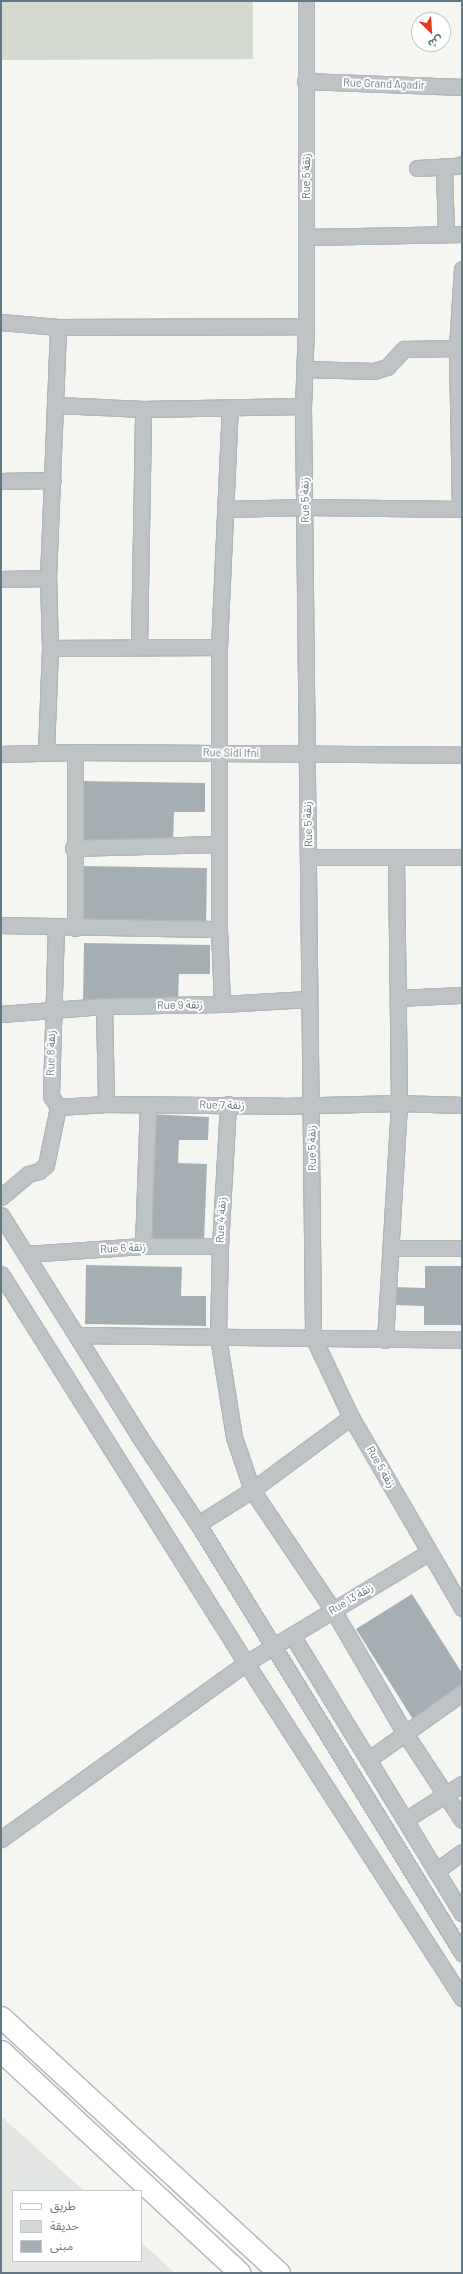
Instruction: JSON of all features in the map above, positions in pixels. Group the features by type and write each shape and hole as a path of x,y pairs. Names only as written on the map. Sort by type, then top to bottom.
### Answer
{"street":[{"name":"Rue 5 زنقة","path":"306,1 306,326 303,406 306,506 306,756 309,857 308,999 311,1106 313,1337 351,1417 428,1552 462,1608"},
{"name":"Rue Grand Agadir","path":"305,81 462,87"},
{"path":"417,168 444,168 462,164"},
{"path":"444,168 446,234"},
{"path":"306,237 462,234"},
{"path":"226,509 306,506 461,509 457,348 462,269"},
{"path":"1,322 58,327 306,326"},
{"path":"46,752 50,648 48,578 57,405 58,327"},
{"path":"304,369 374,371 387,367 404,349 457,348"},
{"path":"57,405 143,409 303,406"},
{"path":"222,1004 218,929 219,647 230,408"},
{"path":"139,647 143,409"},
{"path":"1,481 54,480"},
{"path":"1,578 48,578"},
{"path":"50,648 219,647"},
{"path":"75,752 73,848 75,928"},
{"name":"Rue Sidi Ifni","path":"1,754 75,752 218,753 306,756 462,755"},
{"path":"73,848 218,844"},
{"path":"309,857 462,857"},
{"path":"385,1340 399,1103 396,858"},
{"path":"1,925 56,926 75,928 218,929"},
{"path":"1,1014 52,1011 56,926"},
{"path":"398,998 462,995"},
{"name":"Rue 9 زنقة","path":"52,1011 104,1006 222,1004 308,999"},
{"path":"104,1006 106,1104"},
{"name":"Rue 8 زنقة","path":"1,1196 28,1174 39,1171 46,1165 54,1101 52,1011"},
{"name":"Rue 7 زنقة","path":"54,1101 148,1106 228,1104 311,1106 399,1103 462,1104"},
{"name":"Rue 4 زنقة","path":"228,1104 220,1246 218,1337 234,1437 252,1490 333,1610 404,1732 462,1820"},
{"path":"143,1246 148,1106"},
{"path":"1,1215 139,1436 198,1524 462,1953"},
{"name":"Rue 6 زنقة","path":"26,1254 143,1246 220,1246"},
{"path":"391,1248 462,1248"},
{"path":"1,1274 246,1663 462,1998"},
{"path":"76,1335 156,1334 218,1337 462,1340"},
{"path":"198,1524 252,1490 351,1417"},
{"name":"Rue 13 زنقة","path":"1,1839 246,1663 428,1552"},
{"path":"292,1635 462,1913"},
{"path":"369,1759 404,1732 462,1693"},
{"path":"405,1820 462,1784"},
{"path":"436,1871 462,1852"},
{"path":"1,2017 279,2273"},
{"path":"1,2051 240,2273"}],"shaded area":[{"path":"1,2116 83,2190 12,2190 12,2262 142,2262 142,2243 175,2273 1,2273"}],"green space":[{"path":"1,1 253,1 253,59 1,60"}],"building":[{"path":"79,781 205,783 205,812 174,812 173,842 78,840"},
{"path":"81,866 207,868 206,927 80,925"},
{"path":"84,943 210,945 210,974 179,974 178,1004 83,1002"},
{"path":"149,1114 209,1117 208,1140 179,1140 178,1163 207,1164 204,1242 145,1240"},
{"path":"86,1265 182,1267 181,1296 206,1296 206,1326 85,1324"},
{"path":"425,1266 462,1266 462,1325 424,1325 424,1306 396,1305 396,1287 425,1288"},
{"path":"412,1594 462,1673 462,1691 414,1721 356,1629"}]}
